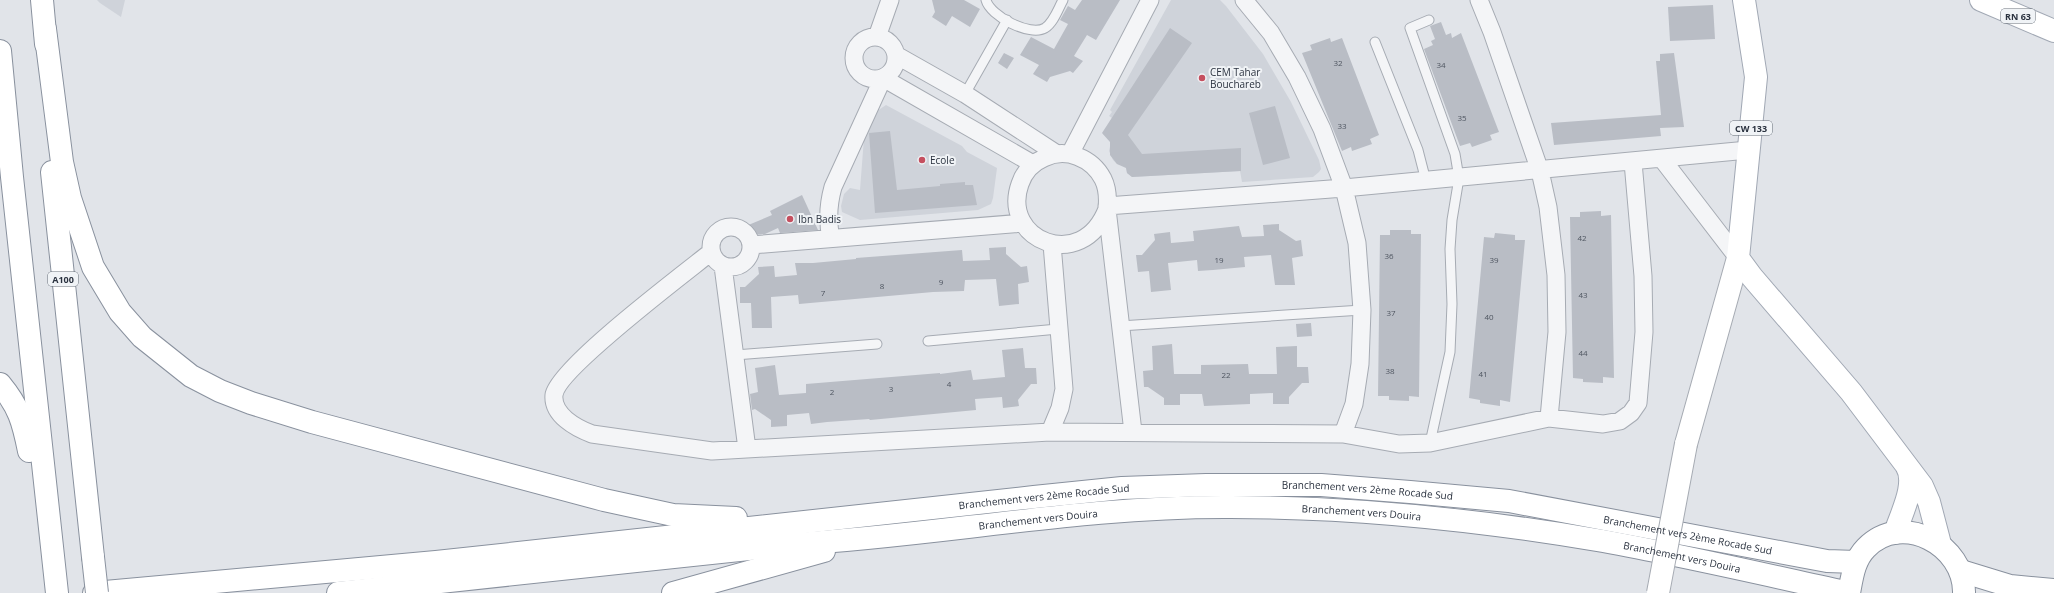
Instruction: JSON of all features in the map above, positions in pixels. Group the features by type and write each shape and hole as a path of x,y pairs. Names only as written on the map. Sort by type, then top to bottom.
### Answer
{"main road":[{"name":"A100","path":"42,0 45,29 51,162 93,557 95,593"},
{"name":"CW 133","path":"1658,593 1686,444 1738,258 1756,77 1744,0"},
{"name":"RN 63","path":"1981,0 2054,31"},
{"path":"45,29 62,162 70,198 93,267 120,312 142,337 191,376 220,391 251,403 312,422 604,500 673,515 726,518 874,514"},
{"path":"0,51 12,177 56,583"},
{"path":"1738,258 1752,278 1851,392 1898,452 1922,486 1929,502 1940,544"},
{"path":"0,384 12,399 24,423 56,583"},
{"path":"1895,533 1910,486 1908,468 1898,452"},
{"name":"Branchement vers 2ème Rocade Sud","path":"874,514 1122,488 1206,484 1321,485 1508,501 1827,561 1856,562"},
{"name":"Branchement vers Douira","path":"868,539 1070,516 1166,508 1230,507 1347,510 1442,518 1583,538 1696,560 1849,593"},
{"path":"95,593 436,562 874,514"},
{"path":"1849,593 1856,562 1866,548 1880,538 1895,533 1923,535 1940,544 1952,557 1961,571 1964,593"},
{"path":"338,593 589,568 795,544 868,539"},
{"path":"673,593 868,539"},
{"path":"1961,571 2010,586 2054,590"}],"street":[{"path":"878,37 890,0"},
{"path":"1064,154 1150,0"},
{"path":"1244,0 1271,33 1297,76 1322,129 1344,188 1357,243 1362,310 1360,364 1354,404 1342,434"},
{"path":"1480,0 1540,171 1548,207 1556,275 1557,332 1549,418"},
{"path":"1033,164 883,78 869,78 863,75 855,64 854,57 859,44 870,37 878,37 890,43 896,55 965,94 1064,154 1084,159 1096,168 1104,180 1108,194 1107,207 1133,432"},
{"path":"831,238 828,222 828,204 833,187 883,78 893,68 896,55"},
{"path":"1107,207 1540,171 1748,150"},
{"path":"1064,154 1044,157 1033,164 1022,177 1017,192 1017,208 1023,223 1040,239 1052,244 1066,245 1080,241 1093,234 1102,222 1107,207"},
{"path":"1662,159 1738,258"},
{"path":"711,252 640,308 568,372 556,386 554,396 557,409 566,420 579,429 592,434 712,451 1050,432 1342,434 1399,444 1430,443 1549,418 1603,424 1620,421 1631,413 1638,403 1644,332 1643,276 1633,162"},
{"path":"751,245 1023,223"},
{"path":"723,266 737,266 748,258 751,245 745,233 732,227 725,228 715,235 712,240 711,252 714,258 723,266 747,449"},
{"path":"1050,432 1060,408 1064,389 1052,244"}],"lane":[{"path":"986,0 992,12 1027,30 1035,32 1052,22 1063,0"},
{"path":"965,94 1007,20"},
{"path":"1429,20 1410,28 1455,154 1459,178 1452,220 1450,248 1452,304 1450,352 1430,443"},
{"path":"1375,42 1418,150 1426,181"},
{"path":"1120,326 1362,310"},
{"path":"928,341 1058,329"},
{"path":"735,355 877,344"}],"shaded area":[{"path":"97,0 125,0 121,17 100,3"},
{"name":"CEM Tahar Bouchareb","path":"1171,0 1220,0 1226,6 1263,54 1291,102 1319,160 1321,169 1313,177 1242,182 1240,171 1132,177 1127,173 1126,166 1117,164 1113,160 1109,151 1111,142 1103,134 1112,118 1109,116 1112,112 1110,110"},
{"name":"Ecole","path":"886,105 962,146 967,152 997,168 991,204 978,210 860,220 842,212 841,206 844,194 850,188 860,190 864,138 877,111"}],"building":[{"path":"932,0 964,0 980,9 970,27 952,16 946,26 932,17 935,12"},
{"path":"1082,0 1120,0 1096,40 1087,35 1074,56 1083,61 1073,73 1070,71 1050,77 1047,82 1033,74 1039,65 1020,55 1031,37 1054,49 1068,24 1060,20 1068,6 1075,10"},
{"path":"1713,5 1715,39 1670,41 1668,7"},
{"path":"1441,22 1446,35 1451,33 1452,38 1461,33 1499,132 1490,135 1492,140 1472,147 1470,143 1460,146 1424,49 1433,45 1431,41 1435,39 1430,26"},
{"path":"1170,28 1192,43 1128,135 1142,154 1241,148 1241,171 1132,177 1127,173 1126,168 1117,164 1110,155 1110,142 1102,133"},
{"path":"1330,38 1331,42 1342,38 1379,135 1370,139 1372,144 1352,151 1351,147 1342,151 1302,53 1312,50 1310,45"},
{"path":"1004,53 1014,58 1007,69 998,63"},
{"path":"1674,53 1684,127 1660,128 1661,136 1554,145 1551,123 1661,115 1656,61 1660,61 1660,54"},
{"path":"1275,106 1290,158 1263,165 1249,113"},
{"path":"890,131 897,190 965,182 965,185 973,185 977,205 875,213 869,133"},
{"path":"802,195 818,230 780,233 778,228 765,234 750,235 746,226 772,215 770,211"},
{"path":"1601,211 1601,216 1611,215 1614,378 1603,377 1603,383 1583,382 1583,379 1573,378 1570,217 1580,217 1580,212"},
{"path":"1279,224 1279,230 1296,241 1301,240 1303,256 1292,258 1295,285 1275,285 1271,255 1244,257 1245,267 1213,270 1198,271 1197,260 1168,263 1171,290 1151,292 1149,271 1138,272 1136,255 1142,255 1155,240 1154,234 1170,232 1171,243 1194,241 1193,231 1239,226 1242,237 1264,236 1263,225"},
{"path":"1390,230 1411,230 1411,234 1421,234 1419,397 1409,396 1409,401 1389,400 1389,396 1378,396 1380,235 1390,235"},
{"path":"1495,233 1515,235 1515,240 1525,240 1510,402 1500,400 1500,406 1480,403 1480,400 1469,398 1484,237 1494,238"},
{"path":"1006,247 1006,254 1021,267 1027,266 1029,282 1018,284 1019,304 999,306 996,279 965,280 964,291 933,292 799,304 798,295 771,297 772,328 752,328 751,303 740,303 740,287 745,287 759,274 758,267 774,266 775,277 797,275 795,263 813,263 856,258 962,250 963,261 990,260 989,248"},
{"path":"1311,323 1312,336 1297,337 1296,324"},
{"path":"1172,344 1174,374 1201,374 1201,365 1248,364 1249,374 1277,374 1276,347 1297,346 1297,367 1308,367 1309,383 1302,383 1289,397 1289,404 1273,404 1273,393 1250,394 1250,404 1204,406 1202,394 1180,394 1180,405 1164,405 1164,398 1148,387 1144,387 1143,371 1153,370 1152,346"},
{"path":"1023,348 1025,368 1036,368 1037,384 1031,384 1018,400 1019,406 1003,408 1002,397 975,399 976,410 811,424 809,413 787,415 787,426 771,427 771,420 755,409 752,410 750,394 758,392 755,368 775,365 779,395 806,393 806,384 940,374 971,370 973,380 1005,377 1002,350"}],"place":[{"name":"CEM Tahar Bouchareb","path":"1202,78"},
{"name":"Ecole","path":"922,160"},
{"name":"Ibn Badis","path":"790,219"}]}
